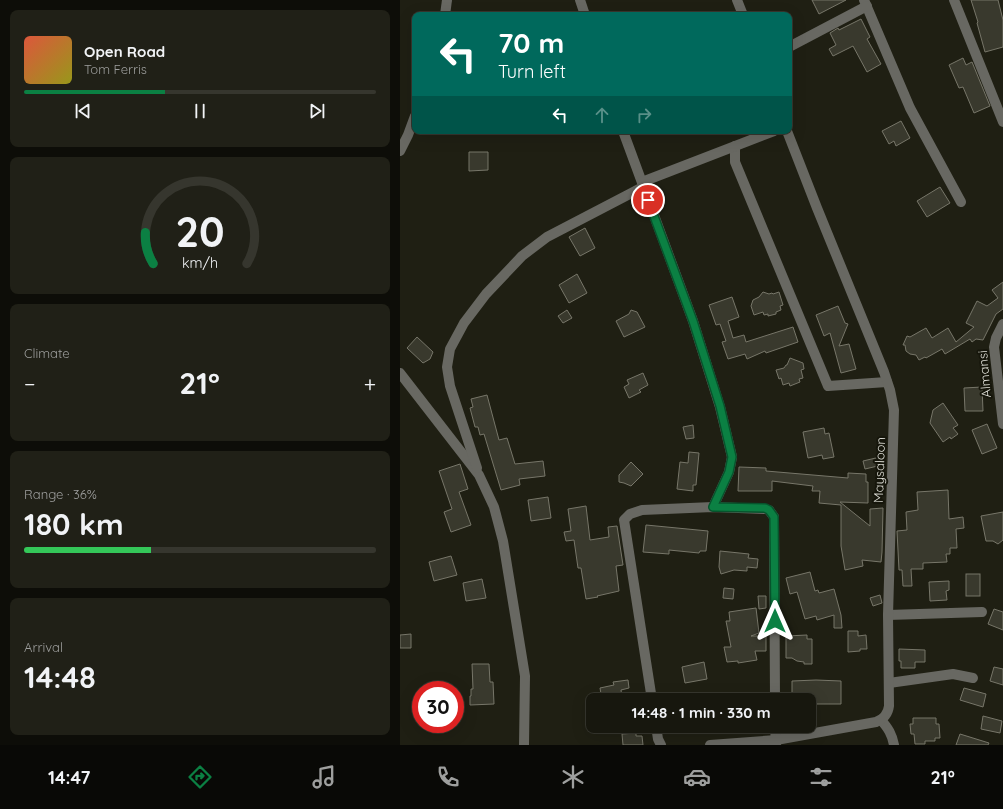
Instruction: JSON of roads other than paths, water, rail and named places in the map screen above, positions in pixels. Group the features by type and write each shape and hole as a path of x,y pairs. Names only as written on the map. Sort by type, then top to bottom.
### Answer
{"street":[{"path":"445,12 447,0"},
{"path":"580,0 584,12"},
{"path":"737,0 742,12"},
{"path":"954,0 1003,122"},
{"path":"792,44 866,3 910,108 961,202"},
{"path":"400,151 412,124"},
{"path":"625,134 693,321 720,406 732,457 729,472 713,507"},
{"path":"524,745 525,676 503,541 494,507 479,475 450,386 447,367 450,349 460,330 486,294 522,256 547,237 643,185 766,134"},
{"name":"Maysaloon","path":"788,134 887,382 894,410 888,615 889,709 881,720"},
{"path":"735,146 735,162 828,386 887,382"},
{"name":"Almansi","path":"1003,324 996,338 994,347 1003,424"},
{"path":"400,373 479,475"},
{"path":"651,693 624,520 630,514 642,510 713,507 765,508 772,513 774,521 775,693"},
{"path":"888,615 982,612"},
{"path":"889,683 953,674 973,678"},
{"path":"710,745 776,742 874,723 881,720 888,728 894,745"},
{"path":"658,733 661,745"}]}
